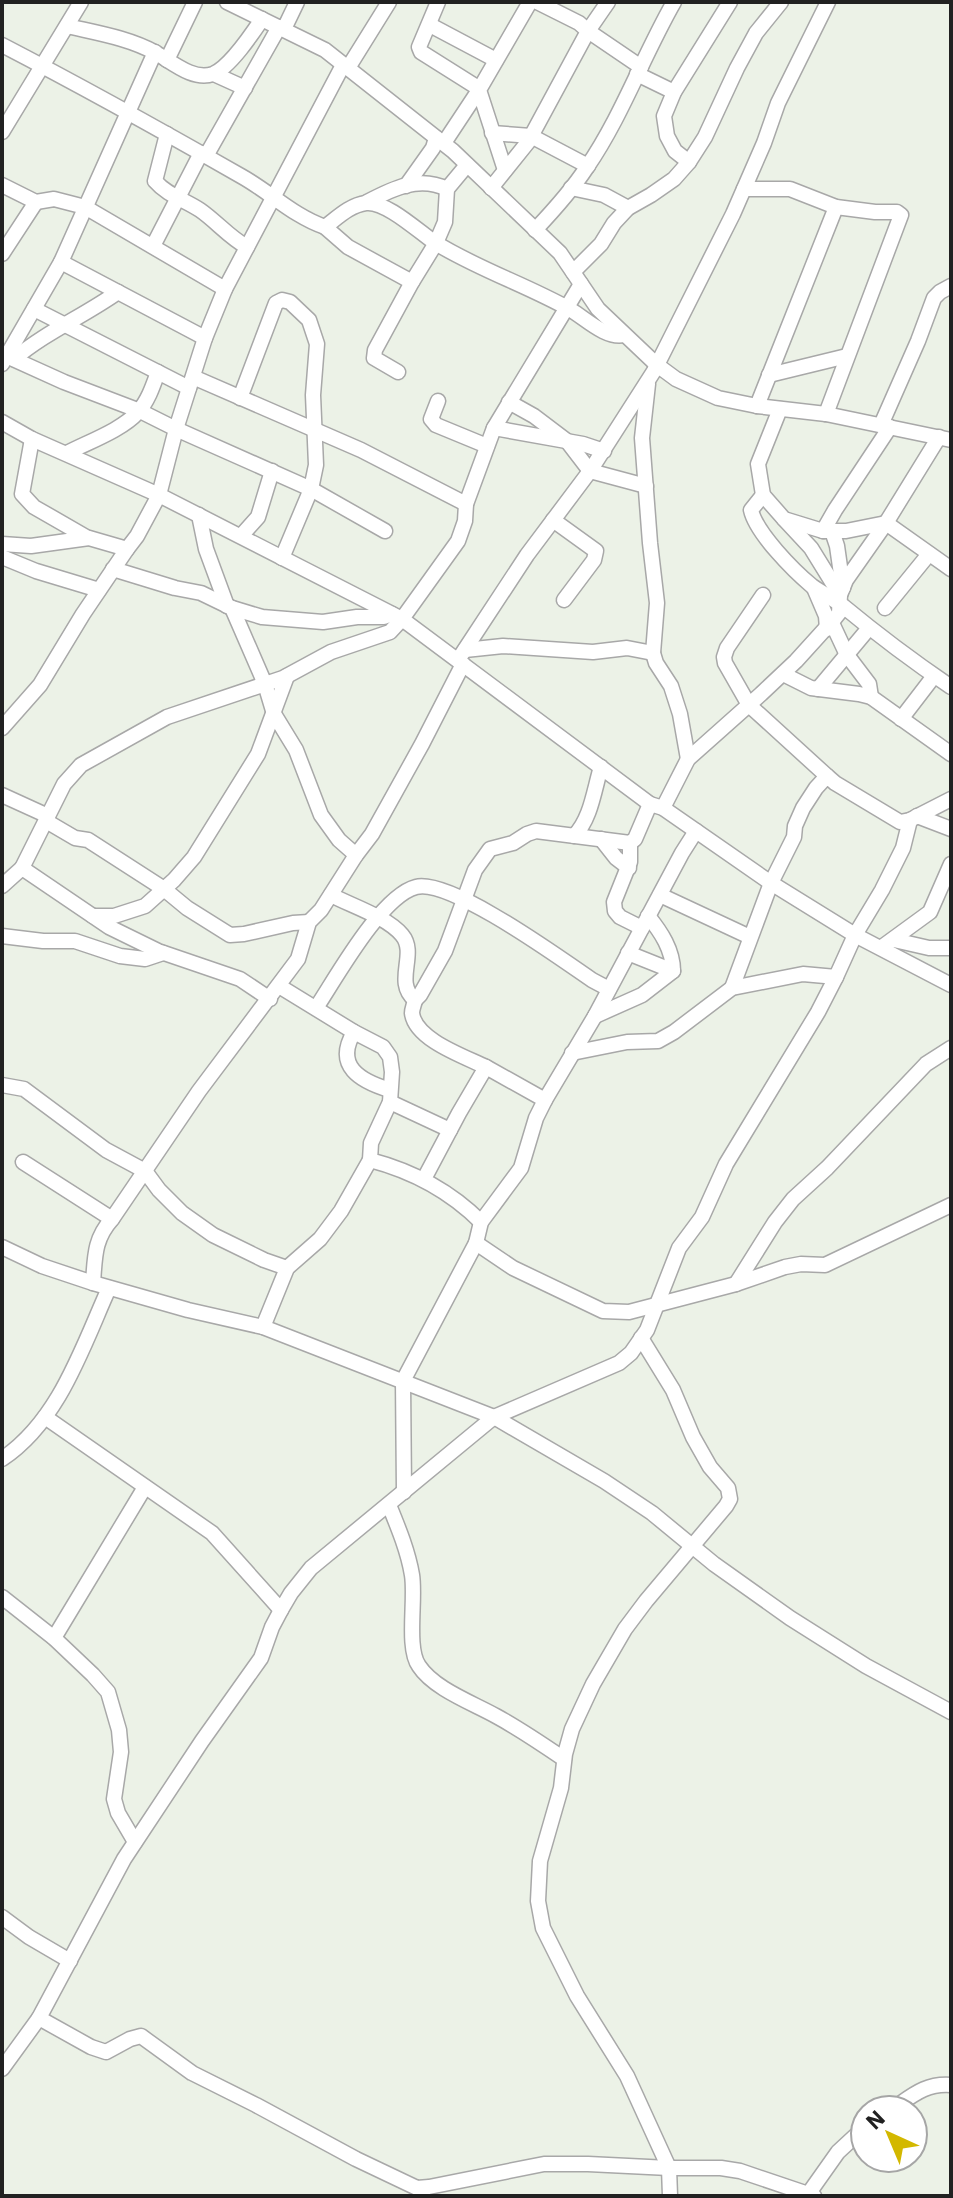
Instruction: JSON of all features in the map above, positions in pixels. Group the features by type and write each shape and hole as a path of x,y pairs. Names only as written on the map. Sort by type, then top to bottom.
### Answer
{"street":[{"path":"2,132 81,2"},
{"path":"6,358 61,262 128,111 195,2"},
{"path":"227,2 325,50 440,140 560,253 598,309 676,379 718,398 826,414 945,439 846,580 839,613 829,626 783,674 688,759 635,839 630,843 536,831 513,843 490,849 475,870 445,951 415,1000 412,1013 419,1028 432,1041 545,1100"},
{"path":"153,246 177,198 297,2"},
{"path":"2,728 40,685 137,536 159,495 205,338 225,289 345,66 389,2"},
{"path":"438,2 419,47 421,52 479,90 505,170"},
{"path":"406,186 479,90 530,2"},
{"path":"537,2 579,23 639,70 674,92"},
{"path":"491,188 531,136 588,31 608,2"},
{"path":"535,230 588,166 674,2"},
{"path":"689,162 675,151 667,136 664,116 674,92 730,2"},
{"path":"2,886 22,868 64,784 81,765 167,717 287,676 331,652 390,632 397,616 458,541 465,521 466,504 494,428 567,308 577,278 614,223 628,208 674,179 689,162 705,137 756,33 781,2"},
{"path":"93,1283 97,1241 103,1229 199,1091 298,959 309,922 331,895 388,807 462,658 527,555 604,451 649,380 744,189 778,103 828,2"},
{"path":"214,74 235,56 262,19"},
{"path":"430,25 496,60"},
{"path":"67,26 120,38 182,69 202,75 214,74 245,88"},
{"path":"2,45 204,154 273,196 290,210 325,227 348,247 412,282"},
{"path":"492,133 531,136 588,166"},
{"path":"167,134 155,181 247,247"},
{"path":"398,372 374,358 375,350 436,243 445,222 447,189 467,165"},
{"path":"325,227 346,210 396,187 423,183 438,184 447,189"},
{"path":"2,185 36,202 54,199 85,207 225,289"},
{"path":"571,188 604,195 628,208"},
{"path":"744,189 790,189 836,207 897,212 901,215 826,414"},
{"path":"2,254 36,202"},
{"path":"367,202 383,207 436,243 567,308 610,335 624,335"},
{"path":"757,406 836,207"},
{"path":"223,227 255,232"},
{"path":"61,262 205,338"},
{"path":"827,531 885,426 936,295 951,286"},
{"path":"6,358 118,292"},
{"path":"240,398 276,303 282,300 290,302 309,320 317,344 313,395 316,465 311,489 282,558"},
{"path":"34,309 158,372 240,398 361,450 466,504"},
{"path":"769,375 847,356"},
{"path":"6,358 140,411 272,471 385,531"},
{"path":"67,453 126,422 140,411 158,372"},
{"path":"649,380 642,438 657,603 653,653 671,686 680,714 688,759"},
{"path":"438,401 431,419 436,425 487,446"},
{"path":"509,402 567,441 590,471 646,486"},
{"path":"780,409 758,464 763,495 811,548 841,596 869,628 951,687"},
{"path":"2,422 32,439 159,495 397,616 462,658 656,806 855,935 888,944 951,948"},
{"path":"494,428 583,444 604,451"},
{"path":"613,437 642,438"},
{"path":"32,439 22,494 34,507 89,538 127,549"},
{"path":"241,536 258,517 272,471"},
{"path":"763,495 751,510 753,519 779,555 814,587 841,596"},
{"path":"199,515 206,549 265,684 274,714 296,750 321,815 339,840 356,855"},
{"path":"53,518 61,542"},
{"path":"784,519 827,531 846,531 886,523 951,569"},
{"path":"553,520 596,551 594,560 564,600"},
{"path":"827,531 837,546 841,596"},
{"path":"2,544 31,546 89,538"},
{"path":"885,608 929,554"},
{"path":"2,557 99,590"},
{"path":"113,569 201,593 230,607 262,617 323,622 397,616"},
{"path":"814,587 829,626 869,684 871,697"},
{"path":"763,595 724,657 749,705 835,783 900,822 951,799"},
{"path":"818,689 869,628"},
{"path":"462,658 503,646 593,652 627,648 653,653"},
{"path":"783,674 811,688 871,697 951,754"},
{"path":"93,916 114,916 145,906 194,857 258,754 287,676"},
{"path":"901,719 934,676"},
{"path":"574,836 587,815 601,767"},
{"path":"732,988 803,808 827,776"},
{"path":"2,795 47,818 75,838 88,840 230,935 309,922"},
{"path":"913,818 951,829"},
{"path":"2,2069 39,2018 135,1842 261,1658 281,1610 311,1568 494,1417 619,1363 631,1353 657,1304 679,1248 702,1217 726,1164 818,1012 855,935 903,848 913,818"},
{"path":"404,1492 403,1381 476,1243 481,1222 521,1168 536,1118 545,1100 595,1016 696,831"},
{"path":"601,839 616,858 629,868"},
{"path":"630,843 629,868 614,902 615,911 620,917 645,922 666,942 673,971"},
{"path":"888,944 930,912 951,864"},
{"path":"22,868 109,927 163,953 240,979 270,999"},
{"path":"316,1008 377,917 394,899 415,887 431,887 514,927 609,989"},
{"path":"331,895 377,917 401,933 406,940 405,982 407,991 415,1000"},
{"path":"660,895 750,937"},
{"path":"2,936 75,941 120,956 145,959 163,953"},
{"path":"888,944 951,985"},
{"path":"628,953 673,971"},
{"path":"595,1016 642,995 673,971"},
{"path":"572,1053 627,1042 658,1041 732,988 803,974 836,977"},
{"path":"263,1327 287,1268 320,1239 341,1211 370,1160 371,1143 390,1096 392,1072 390,1057 383,1047 279,986"},
{"path":"354,1032 345,1054 363,1079 450,1130"},
{"path":"736,1284 793,1199 827,1168 926,1064 951,1048"},
{"path":"424,1179 486,1067"},
{"path":"4,1090 24,1089 106,1150 145,1171 182,1213 213,1235 287,1268"},
{"path":"370,1160 424,1179 481,1222"},
{"path":"23,1162 112,1219"},
{"path":"476,1243 513,1268 603,1311 629,1312 736,1284 785,1267 825,1265 951,1205"},
{"path":"2,1247 42,1266 109,1288 263,1327 494,1417 604,1481 652,1513 790,1618 866,1666 951,1712"},
{"path":"2,1459 18,1449 45,1417 68,1379 109,1288"},
{"path":"641,1338 673,1390 710,1467 728,1488 730,1499 625,1629 593,1684 572,1729 564,1759 561,1788 540,1861 538,1901 543,1928 577,1996 627,2076 669,2168 670,2196"},
{"path":"45,1417 212,1533 281,1610"},
{"path":"54,1638 145,1487"},
{"path":"389,1505 412,1573 413,1649 417,1665 450,1692 496,1716 564,1759"},
{"path":"2,1597 54,1638 108,1692 119,1730 121,1752 114,1799 118,1813 135,1842"},
{"path":"2,1917 70,1961"},
{"path":"39,2018 106,2052 141,2036 192,2073 417,2188 544,2164 588,2164 731,2169 811,2195 838,2152 849,2142"},
{"path":"916,2094 929,2086 951,2085"}]}
